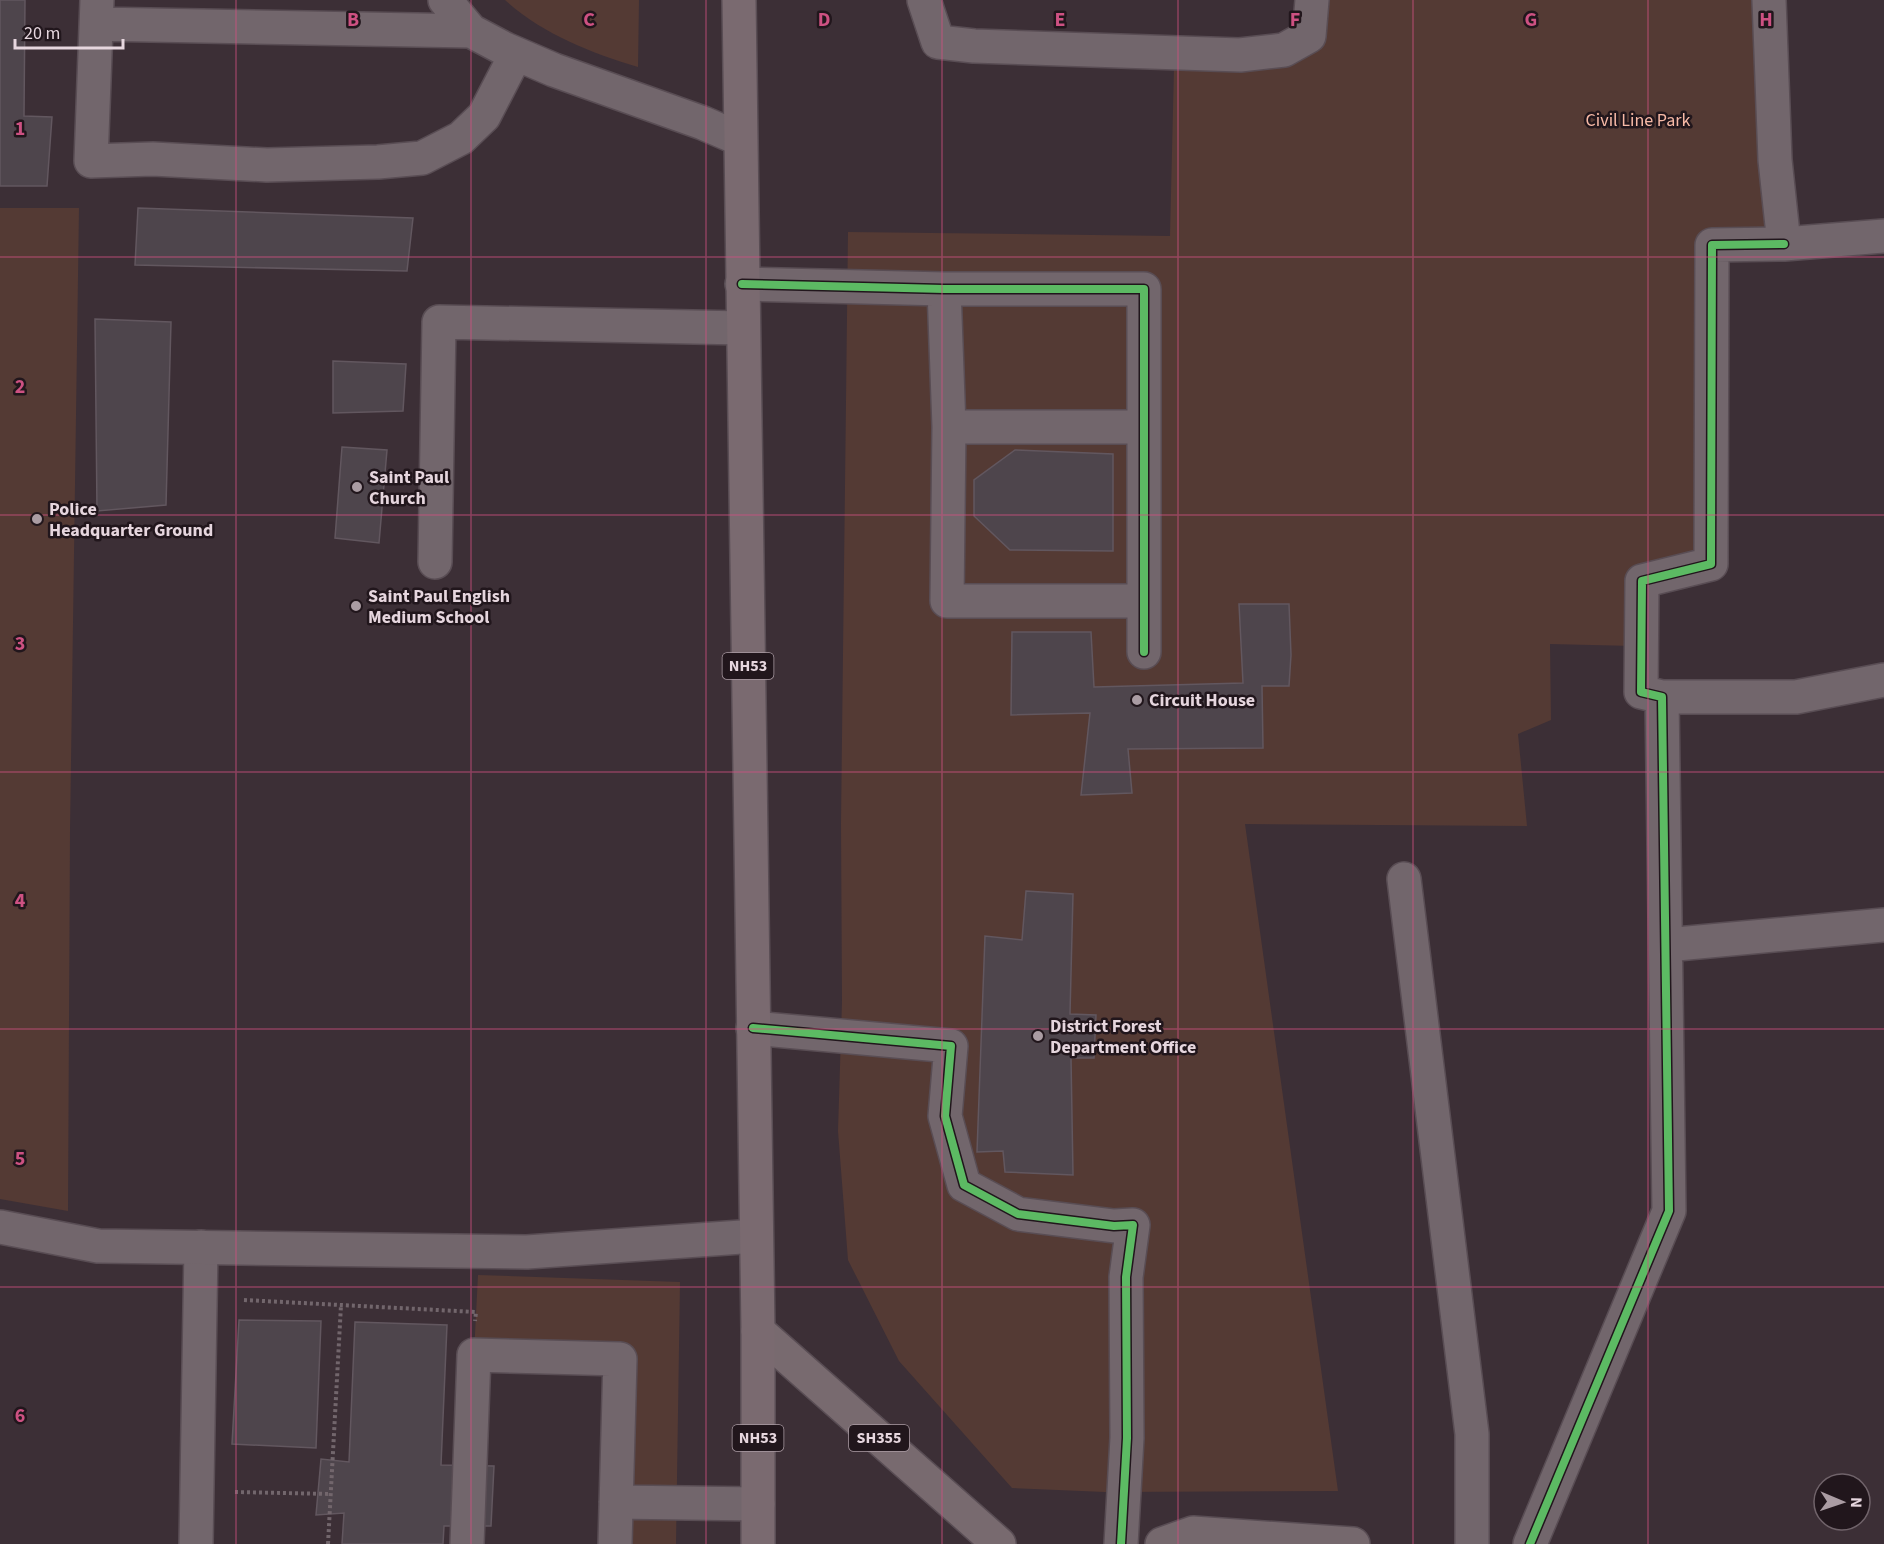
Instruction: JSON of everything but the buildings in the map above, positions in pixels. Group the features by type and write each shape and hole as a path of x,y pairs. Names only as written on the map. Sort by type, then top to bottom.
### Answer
{"highway":[{"name":"NH53","path":"739,0 758,1331 758,1544"}],"main road":[{"name":"SH355","path":"758,1331 999,1544"},
{"path":"1162,1544 1193,1533 1353,1544"}],"street":[{"path":"445,0 471,31 516,54 554,70 704,123 740,139"},
{"path":"924,0 938,42 974,46 1240,55 1284,50 1309,36 1312,0"},
{"path":"1769,0 1775,160 1784,244"},
{"path":"471,31 97,12 91,161 153,159 267,165 378,162 422,158 461,138 484,116 516,54"},
{"path":"1884,236 1784,244 1712,245 1711,564 1642,581 1641,692 1662,697 1796,697 1884,680"},
{"path":"742,284 944,289 1144,289 1144,652"},
{"path":"944,289 949,427 947,601 1144,601"},
{"path":"435,561 439,322 743,328"},
{"path":"949,427 1144,427"},
{"path":"1530,1544 1669,1211 1662,697"},
{"path":"1404,879 1472,1434 1472,1544"},
{"path":"1666,945 1884,925"},
{"path":"753,1028 951,1046 945,1116 964,1185 1018,1214 1114,1226 1133,1225 1126,1277 1127,1438 1120,1544"},
{"path":"0,1227 98,1246 527,1252 756,1236"},
{"path":"196,1544 201,1247"},
{"path":"467,1544 474,1355 620,1359 615,1544"},
{"path":"616,1502 758,1504"}],"path":[{"path":"244,1300 476,1312 474,1355"},
{"path":"328,1544 341,1305"},
{"path":"235,1492 331,1494"}],"green space":[{"path":"505,0 639,0 638,67 567,41 535,23"},
{"name":"Civil Line Park","path":"1329,0 1756,0 1765,231 1709,233 1707,560 1638,579 1634,646 1550,644 1551,720 1518,734 1527,826 1245,824 1338,1491 1105,1492 1012,1488 899,1361 848,1260 838,1131 842,1002 841,823 848,232 1170,236 1174,68 1272,66 1306,57 1326,37"},
{"name":"Police Headquarter Ground","path":"0,208 79,208 70,831 68,1211 0,1199"},
{"path":"478,1275 680,1282 676,1544 615,1544 620,1359 474,1354"}],"cycle path":[{"path":"1530,1544 1669,1211 1662,697 1641,692 1642,581 1711,564 1712,245 1784,244"},
{"path":"742,284 944,289 1144,289 1144,652"},
{"path":"753,1028 951,1046 945,1116 964,1185 1018,1214 1114,1226 1133,1225 1126,1277 1127,1438 1121,1544"}],"place":[{"name":"Saint Paul Church","path":"357,487"},
{"name":"Police Headquarter Ground","path":"37,519"},
{"name":"Saint Paul English Medium School","path":"356,606"},
{"name":"Circuit House","path":"1137,700"},
{"name":"District Forest Department Office","path":"1038,1036"}]}
